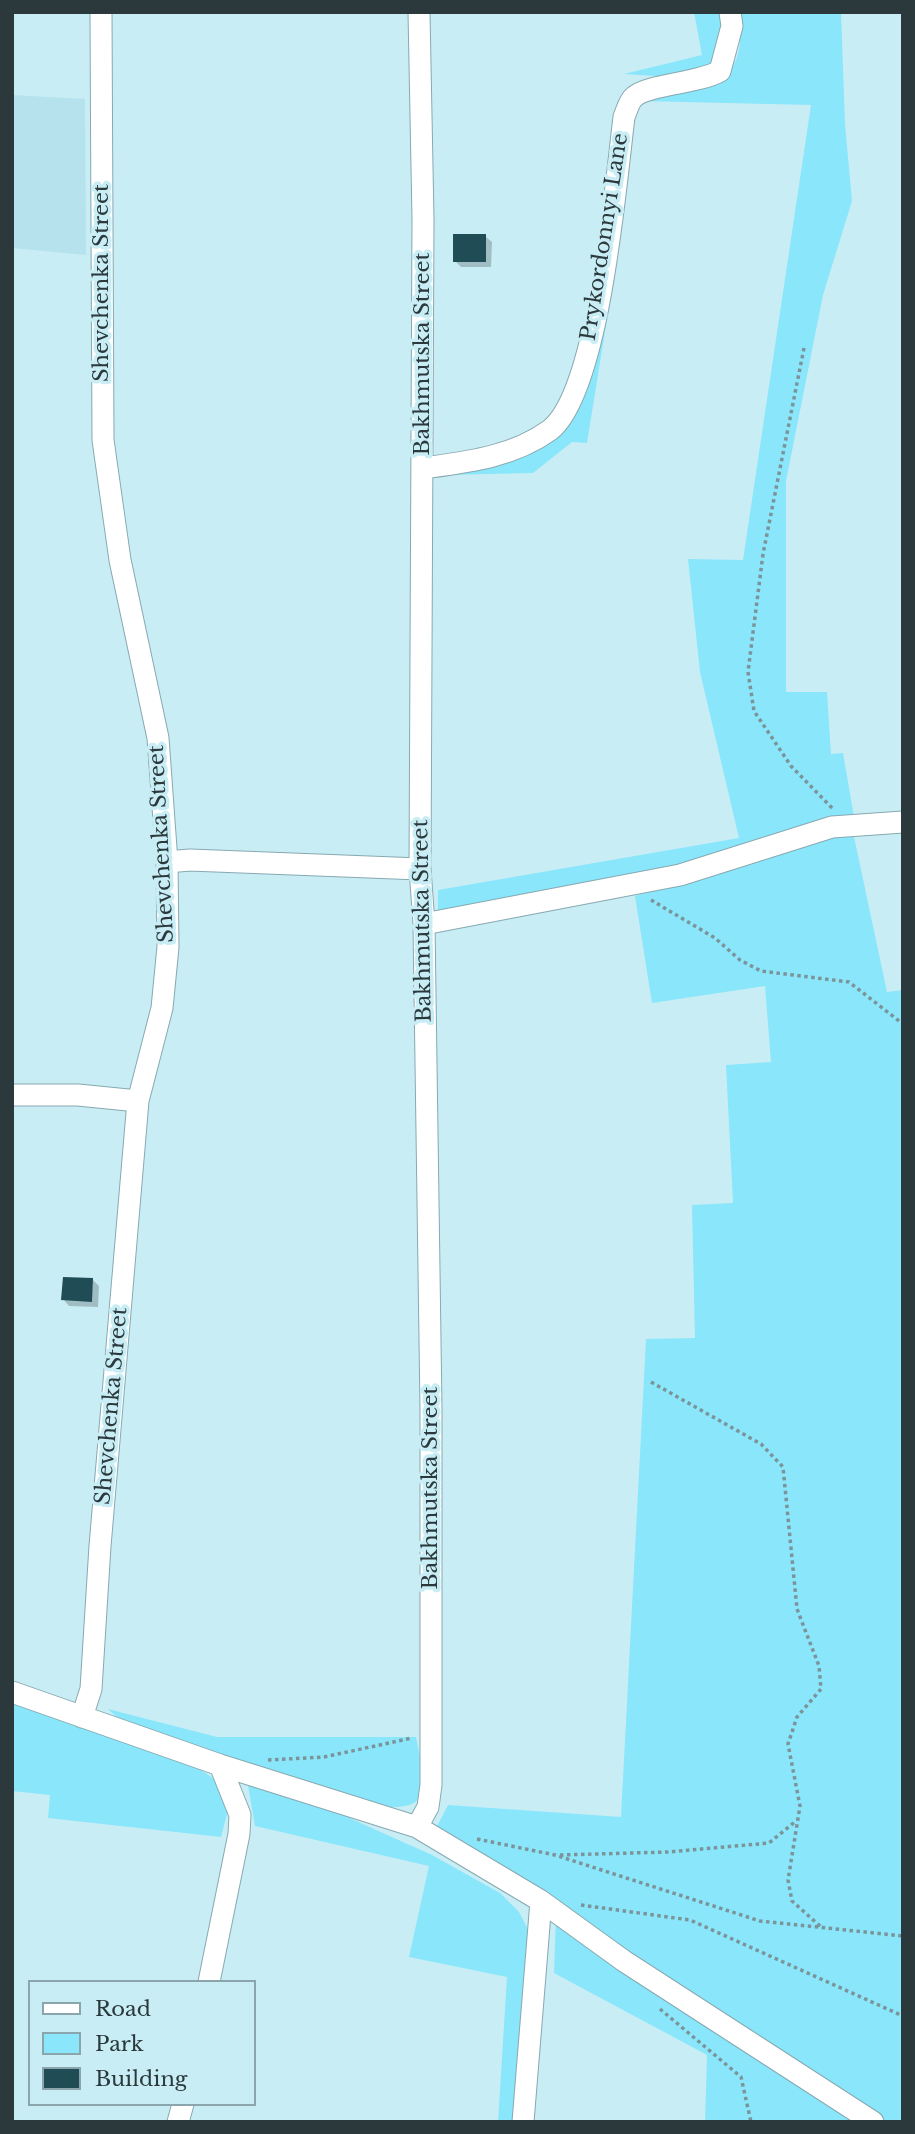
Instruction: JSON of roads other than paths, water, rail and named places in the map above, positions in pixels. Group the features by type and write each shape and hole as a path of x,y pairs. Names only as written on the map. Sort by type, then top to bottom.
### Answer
{"street":[{"name":"Shevchenka Street","path":"82,1717 91,1689 100,1545 138,1101 162,1008 168,947 167,862 158,738 120,560 103,440 101,12"},
{"name":"Bakhmutska Street","path":"417,1827 428,1807 430,1796 431,1734 431,1409 424,924 420,869 423,468 419,12"},
{"name":"Prykordonnyi Lane","path":"423,468 474,461 524,446 551,429 567,411 577,389 597,307 624,117 632,98 644,91 704,80 720,71 732,26 730,12"},
{"path":"424,924 626,886 735,859 801,835 849,826 903,822"},
{"path":"167,862 190,859 420,869"},
{"path":"12,1094 78,1095 138,1101"},
{"path":"12,1692 228,1768 417,1827 541,1901 624,1961 873,2122"},
{"path":"209,1980 240,1815 228,1768"},
{"path":"523,2122 541,1901"}]}
